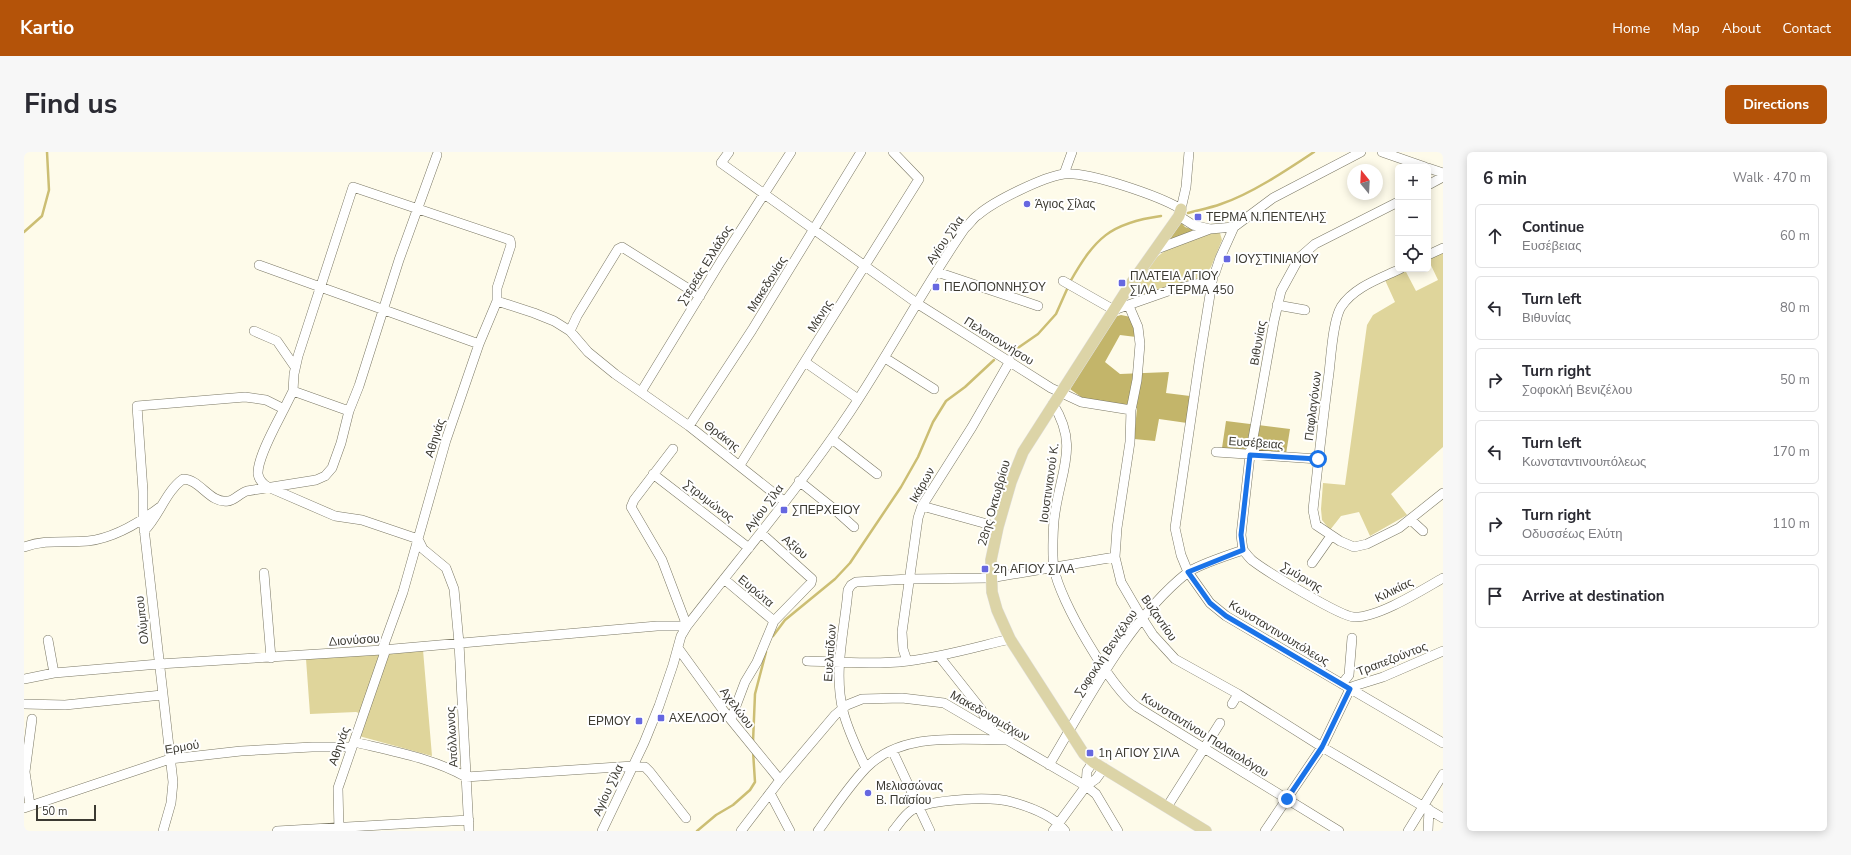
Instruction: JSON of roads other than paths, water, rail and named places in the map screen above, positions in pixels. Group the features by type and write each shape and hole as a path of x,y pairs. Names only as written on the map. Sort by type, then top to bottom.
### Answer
{"main road":[{"name":"28ης Οκτωβρίου","path":"1180,212 1128,288 1053,404 1020,459 998,527 991,560 990,578 995,604 1010,639 1081,750 1093,762 1206,831"}],"street":[{"name":"Πελοποννήσου","path":"729,152 721,163 918,304 1010,361 1081,402 1131,410"},
{"name":"Στερεάς Ελλάδος","path":"642,392 700,296 791,152"},
{"name":"Μακεδονίας","path":"689,426 752,330 861,152"},
{"name":"Μάνης","path":"740,465 920,179 893,152"},
{"path":"1072,152 1064,174 1086,176 1160,198 1180,212 1193,225 1210,229"},
{"path":"1180,212 1186,187 1189,152"},
{"path":"1156,249 1210,229 1234,227 1273,198 1361,152"},
{"path":"1382,152 1416,164"},
{"path":"144,531 153,522 162,505 176,485 183,479 191,480 209,494 223,501 233,500 241,493 268,487 316,480 325,476 332,468 341,443 349,411 360,386 382,310 436,155"},
{"path":"1431,169 1443,173"},
{"name":"Αγίου Σίλα","path":"602,831 633,766 659,706 681,636 686,626 785,502 799,481 832,439 885,358 937,272 966,228 977,215 988,207 1036,183 1064,174"},
{"path":"1431,183 1443,177"},
{"path":"418,209 352,187 295,367 293,391 266,445 258,474 262,482 268,487 335,516 362,520 418,539"},
{"name":"Βιθυνίας","path":"1243,550 1241,535 1250,455 1277,305 1281,291 1291,270 1315,244 1395,204"},
{"name":"Αθηνάς","path":"339,829 338,788 403,592 446,440 479,344 497,301 498,288 512,245 510,240 506,238 418,209"},
{"name":"Κωνσταντινουπόλεως","path":"1234,227 1213,276 1175,528 1181,555 1188,572 1210,603 1226,616 1443,743"},
{"path":"570,331 592,291 618,249 622,247 700,296"},
{"path":"1431,254 1443,248"},
{"path":"259,265 479,344"},
{"name":"Παφλαγόνων","path":"1395,271 1361,288 1352,294 1341,307 1331,349 1318,459 1313,510 1316,525 1331,536 1354,547 1367,544 1400,528 1443,493"},
{"path":"937,272 1038,306"},
{"path":"1064,280 1114,310 1171,290 1208,281 1213,276"},
{"name":"Θράκης","path":"497,301 534,312 554,321 570,331 588,352 615,374 689,426 785,502"},
{"path":"1277,305 1305,310"},
{"name":"Βυζαντίου","path":"1129,306 1138,327 1140,344 1137,380 1131,410 1130,442 1117,528 1115,557 1121,582 1142,618 1153,635 1175,659 1238,694 1322,747 1443,818"},
{"path":"254,331 277,341 295,367"},
{"path":"885,358 934,389"},
{"name":"Ικάρων","path":"907,661 903,649 902,632 918,518 922,506 972,427 1010,361"},
{"path":"805,362 858,399"},
{"path":"293,391 349,411"},
{"name":"Ολύμπου","path":"163,831 171,803 173,782 144,531 144,491 137,406 245,397 266,400 284,409"},
{"name":"Ιουστινιανού Κ.","path":"1053,404 1064,423 1067,440 1065,466 1054,514 1054,568"},
{"path":"832,439 877,474"},
{"path":"673,449 631,503 633,513 657,550 686,626"},
{"name":"Ευσέβειας","path":"1216,452 1318,459"},
{"name":"Στρυμώνος","path":"653,474 749,548"},
{"path":"799,481 854,527"},
{"path":"24,547 41,542 77,542 103,538 143,519 162,505"},
{"path":"922,506 998,527"},
{"path":"1411,520 1422,531"},
{"name":"Αξίου","path":"760,533 812,579 811,583 774,621"},
{"path":"1312,563 1331,536"},
{"name":"Απόλλωνος","path":"418,539 423,549 443,564 454,589 459,643 469,831"},
{"name":"Σοφοκλή Βενιζέλου","path":"1049,765 1106,672 1142,618 1163,595 1188,572 1243,550"},
{"name":"Σμύρνης","path":"1243,550 1252,561 1323,604 1354,617"},
{"name":"Ευελπίδων","path":"866,768 852,737 842,709 840,691 841,662 848,590 851,585 856,582 910,579 990,578 1115,557"},
{"name":"Κωνσταντίνου Παλαιολόγου","path":"1054,568 1065,600 1106,672 1127,700 1339,831"},
{"path":"264,573 272,658"},
{"name":"Κιλικίας","path":"1354,617 1378,611 1411,597 1443,578"},
{"name":"Ευρώτα","path":"724,579 774,621"},
{"path":"731,719 745,682 757,662 774,621"},
{"name":"Διονύσου","path":"24,678 54,673 159,664 384,650 657,626 686,626"},
{"path":"1265,831 1322,747 1346,687 1349,675 1352,638"},
{"path":"807,661 907,661 939,656 1010,639"},
{"path":"48,640 54,673"},
{"name":"Αχελώου","path":"678,648 754,750 780,780"},
{"name":"Τραπεζούντος","path":"1346,687 1383,677 1443,651"},
{"path":"939,656 981,709 990,728"},
{"path":"1232,704 1238,694"},
{"path":"24,704 65,705 162,695"},
{"name":"Μακεδονομάχων","path":"741,831 780,780 842,709 854,701 862,699 902,698 931,700 944,703 990,728 1086,786 1096,794 1118,831"},
{"path":"27,806 25,772 32,719"},
{"path":"1167,807 1220,723"},
{"path":"818,831 866,768 900,746 926,741 1010,740"},
{"name":"Ερμού","path":"27,806 170,759 241,751 353,744 442,765 466,777"},
{"path":"892,750 930,831"},
{"path":"1086,786 1087,771 1093,762"},
{"path":"466,777 633,766 645,767 686,818"},
{"path":"1053,831 1058,822 1086,786 1096,779 1104,768"},
{"path":"1408,831 1426,808 1443,774"},
{"path":"770,793 790,831"},
{"path":"893,831 911,811 919,807 951,801 1011,802 1058,822 1065,831"},
{"path":"1426,808 1428,831"},
{"path":"277,831 339,829 469,820"}],"waterway":[{"path":"24,232 42,216 49,190 47,152"},
{"path":"1188,213 1233,200 1269,181 1314,152"},
{"path":"1070,282 1088,254 1106,235 1116,228 1129,223 1161,216"},
{"path":"1012,352 1038,334 1056,314 1068,287"},
{"path":"773,636 785,620 835,579 850,563 901,487 918,457 933,422 946,401 965,387 994,360"},
{"path":"753,742 755,694 766,652"},
{"path":"697,831 716,815 733,805 750,790 755,782 753,751"}],"place":[{"name":"Άγιος Σίλας","path":"1027,204"},
{"name":"ΤΕΡΜΑ Ν.ΠΕΝΤΕΛΗΣ","path":"1198,217"},
{"name":"ΙΟΥΣΤΙΝΙΑΝΟΥ","path":"1227,259"},
{"name":"ΠΛΑΤΕΙΑ ΑΓΙΟΥ ΣΙΛΑ - ΤΕΡΜΑ 450","path":"1122,283"},
{"name":"ΠΕΛΟΠΟΝΝΗΣΟΥ","path":"936,287"},
{"name":"ΣΠΕΡΧΕΙΟΥ","path":"784,510"},
{"name":"2η ΑΓΙΟΥ ΣΙΛΑ","path":"985,569"},
{"name":"ΑΧΕΛΩΟΥ","path":"661,718"},
{"name":"ΕΡΜΟΥ","path":"639,721"},
{"name":"1η ΑΓΙΟΥ ΣΙΛΑ","path":"1090,753"},
{"name":"Μελισσώνας B. Παϊσίου","path":"868,793"}]}
